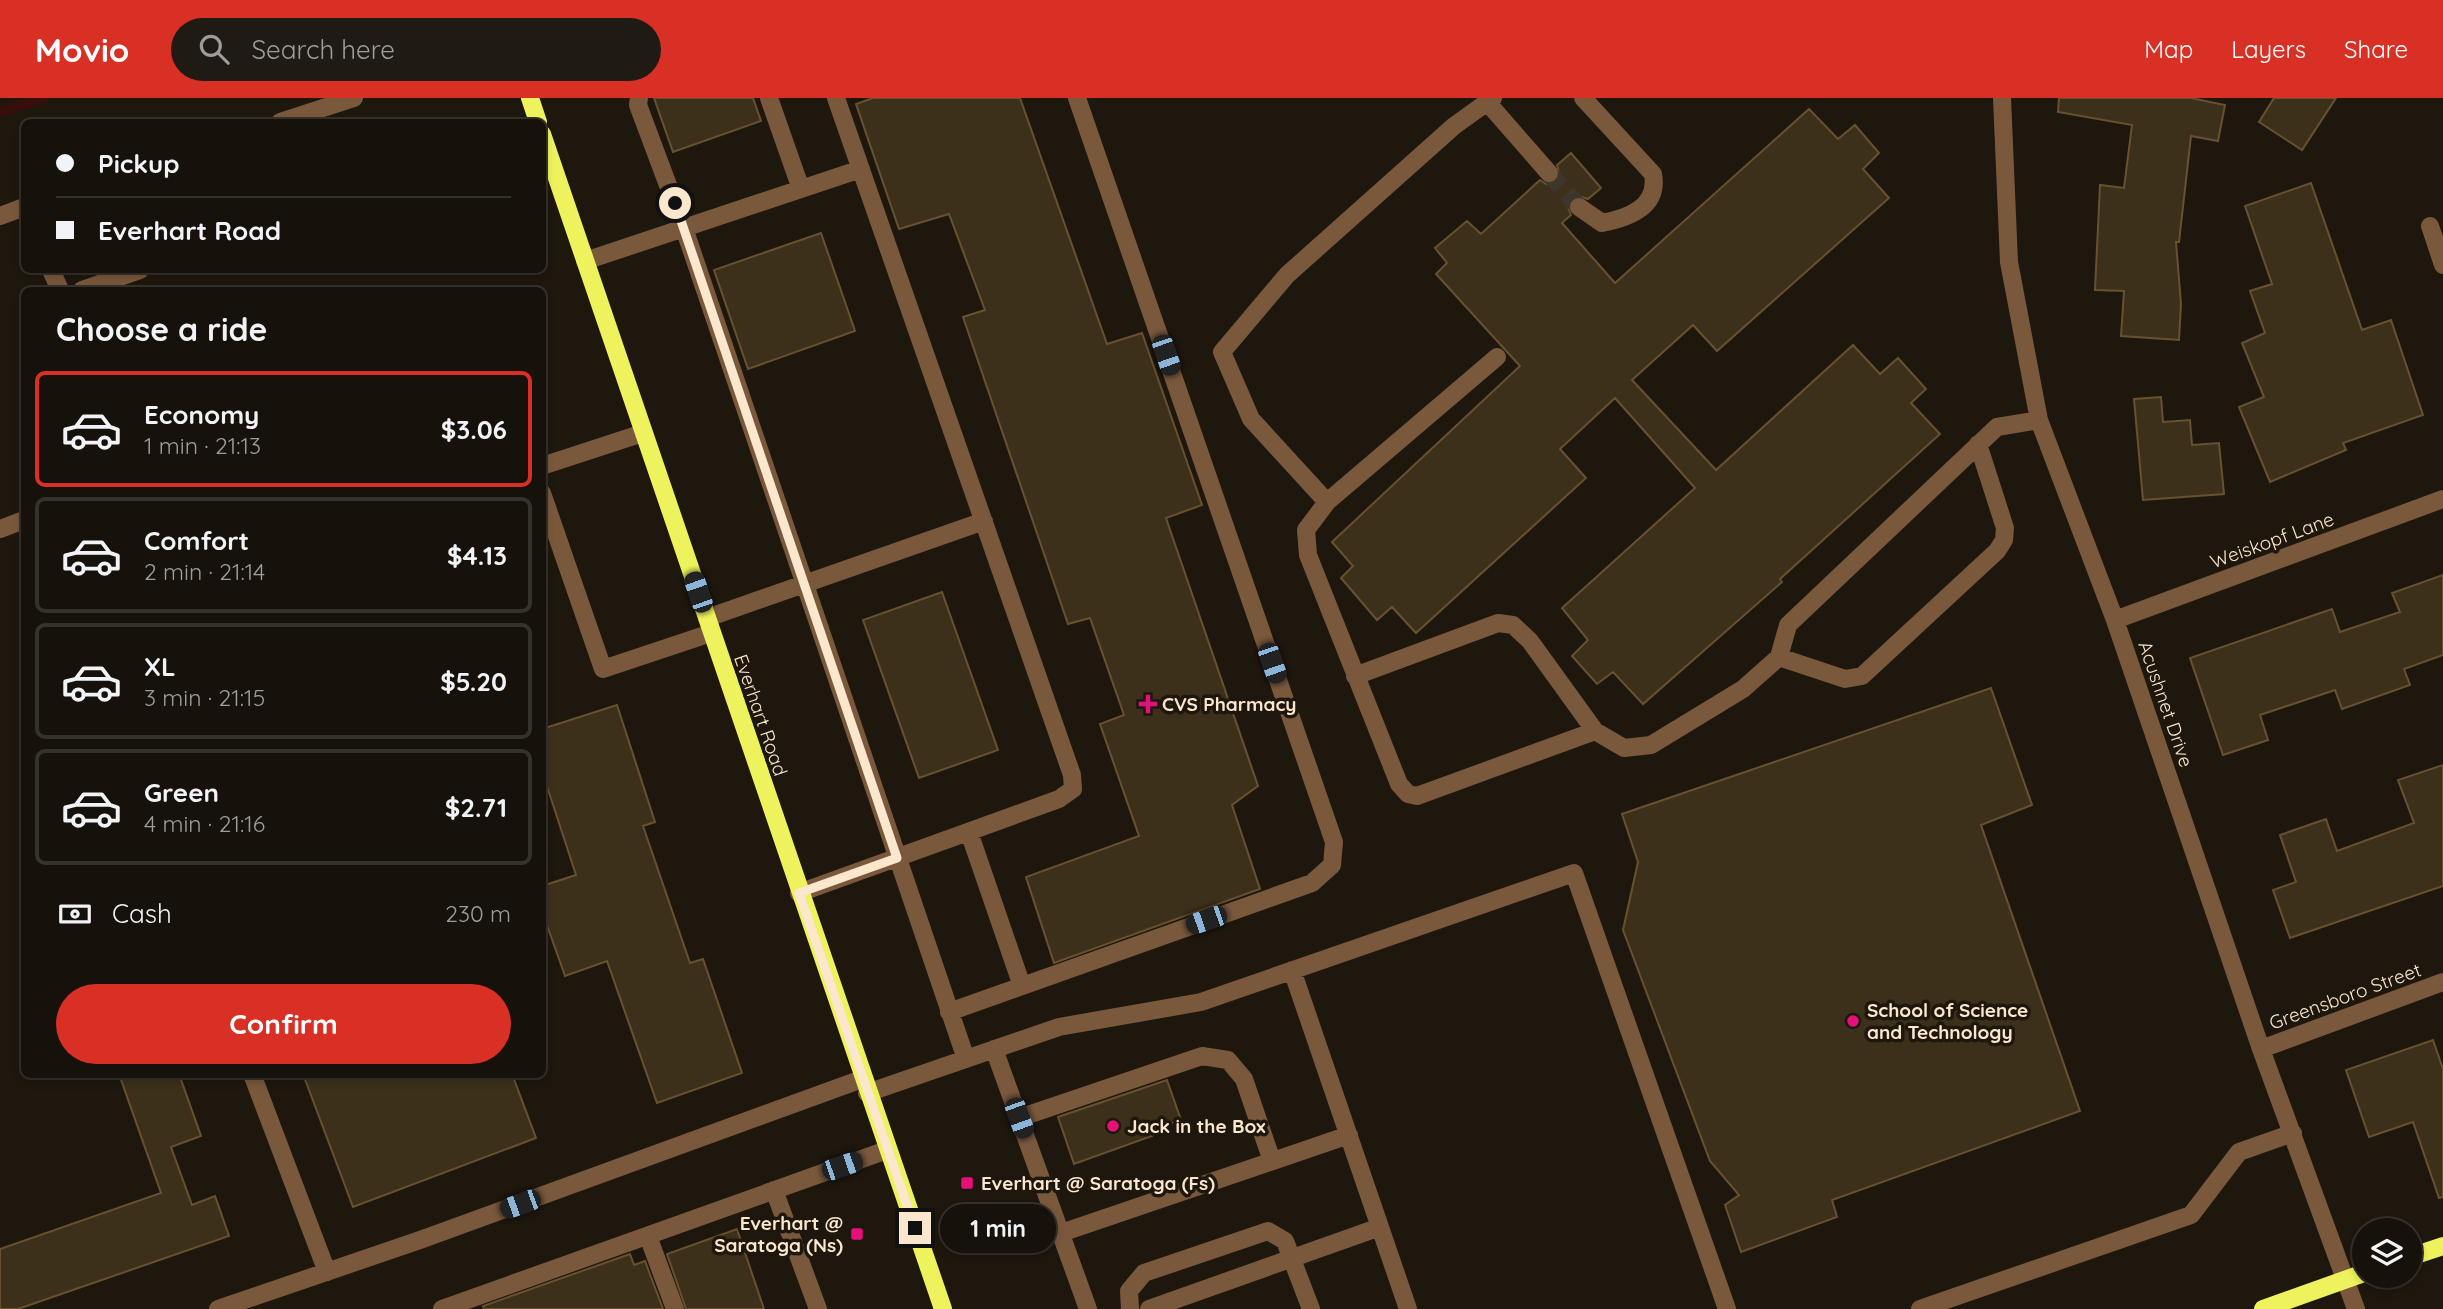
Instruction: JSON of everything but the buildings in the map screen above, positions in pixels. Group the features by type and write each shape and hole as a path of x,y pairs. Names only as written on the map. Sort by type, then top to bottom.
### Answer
{"main road":[{"path":"530,98 537,119"},
{"name":"Everhart Road","path":"546,146 943,1309"},
{"path":"2422,1253 2443,1246"},
{"path":"2263,1309 2352,1277"}],"street":[{"path":"289,119 354,98"},
{"path":"639,98 638,105 684,228 966,1059"},
{"path":"769,98 801,189"},
{"path":"799,893 1059,799 1073,789 1072,775 836,98"},
{"path":"949,1012 1312,883 1332,865 1334,842 1077,98"},
{"path":"1579,207 1602,223 1629,218 1650,199 1655,187 1653,174 1583,98"},
{"name":"Acushnet Drive","path":"2002,98 2009,262 2039,420 2115,620 2261,1049 2356,1309"},
{"path":"1327,502 1251,419 1222,352 1287,275 1454,126 1490,100 1549,173"},
{"path":"585,261 861,169"},
{"path":"0,216 21,209"},
{"path":"2430,226 2443,265"},
{"path":"91,287 131,273"},
{"path":"1497,357 1327,502 1306,530 1308,555 1399,784 1408,794 1417,796 1595,731"},
{"path":"1356,676 1497,623 1513,625 1530,641 1595,731 1624,748 1651,745 1743,689 1779,657 1788,625 1997,427 2039,420"},
{"path":"546,465 643,433"},
{"path":"1779,657 1845,679 1862,676 1997,551 2004,540 2005,528 1978,444"},
{"name":"Weiskopf Lane","path":"2115,620 2443,499"},
{"path":"546,505 603,669 804,584 984,521"},
{"path":"0,529 21,521"},
{"path":"970,832 1022,986"},
{"path":"218,1309 865,1086 966,1059 1059,1027 1201,1002 1574,873 1727,1309"},
{"path":"1293,970 1408,1309"},
{"name":"Greensboro Street","path":"2261,1049 2443,982"},
{"path":"994,1049 1088,1309"},
{"path":"1019,1118 1202,1056 1228,1060 1244,1079 1272,1161"},
{"path":"254,1078 327,1272"},
{"path":"1920,1309 2191,1215 2239,1152 2292,1133"},
{"path":"1061,1233 1349,1135"},
{"path":"442,1309 887,1150"},
{"path":"775,1190 818,1309"},
{"path":"1149,1309 1380,1227"},
{"path":"1130,1309 1129,1291 1144,1273 1268,1231 1285,1241 1311,1309"},
{"path":"648,1236 675,1309"}],"waterway":[{"path":"0,112 43,98"}],"tunnel":[{"path":"1549,173 1579,207"}],"place":[{"name":"CVS Pharmacy","path":"1148,704"},
{"name":"School of Science and Technology","path":"1853,1021"},
{"name":"Jack in the Box","path":"1113,1126"},
{"name":"Everhart @ Saratoga (Fs)","path":"967,1183"},
{"name":"Everhart @ Saratoga (Ns)","path":"857,1234"}],"route":[{"path":"675,203 897,858 799,893 915,1228"}]}
